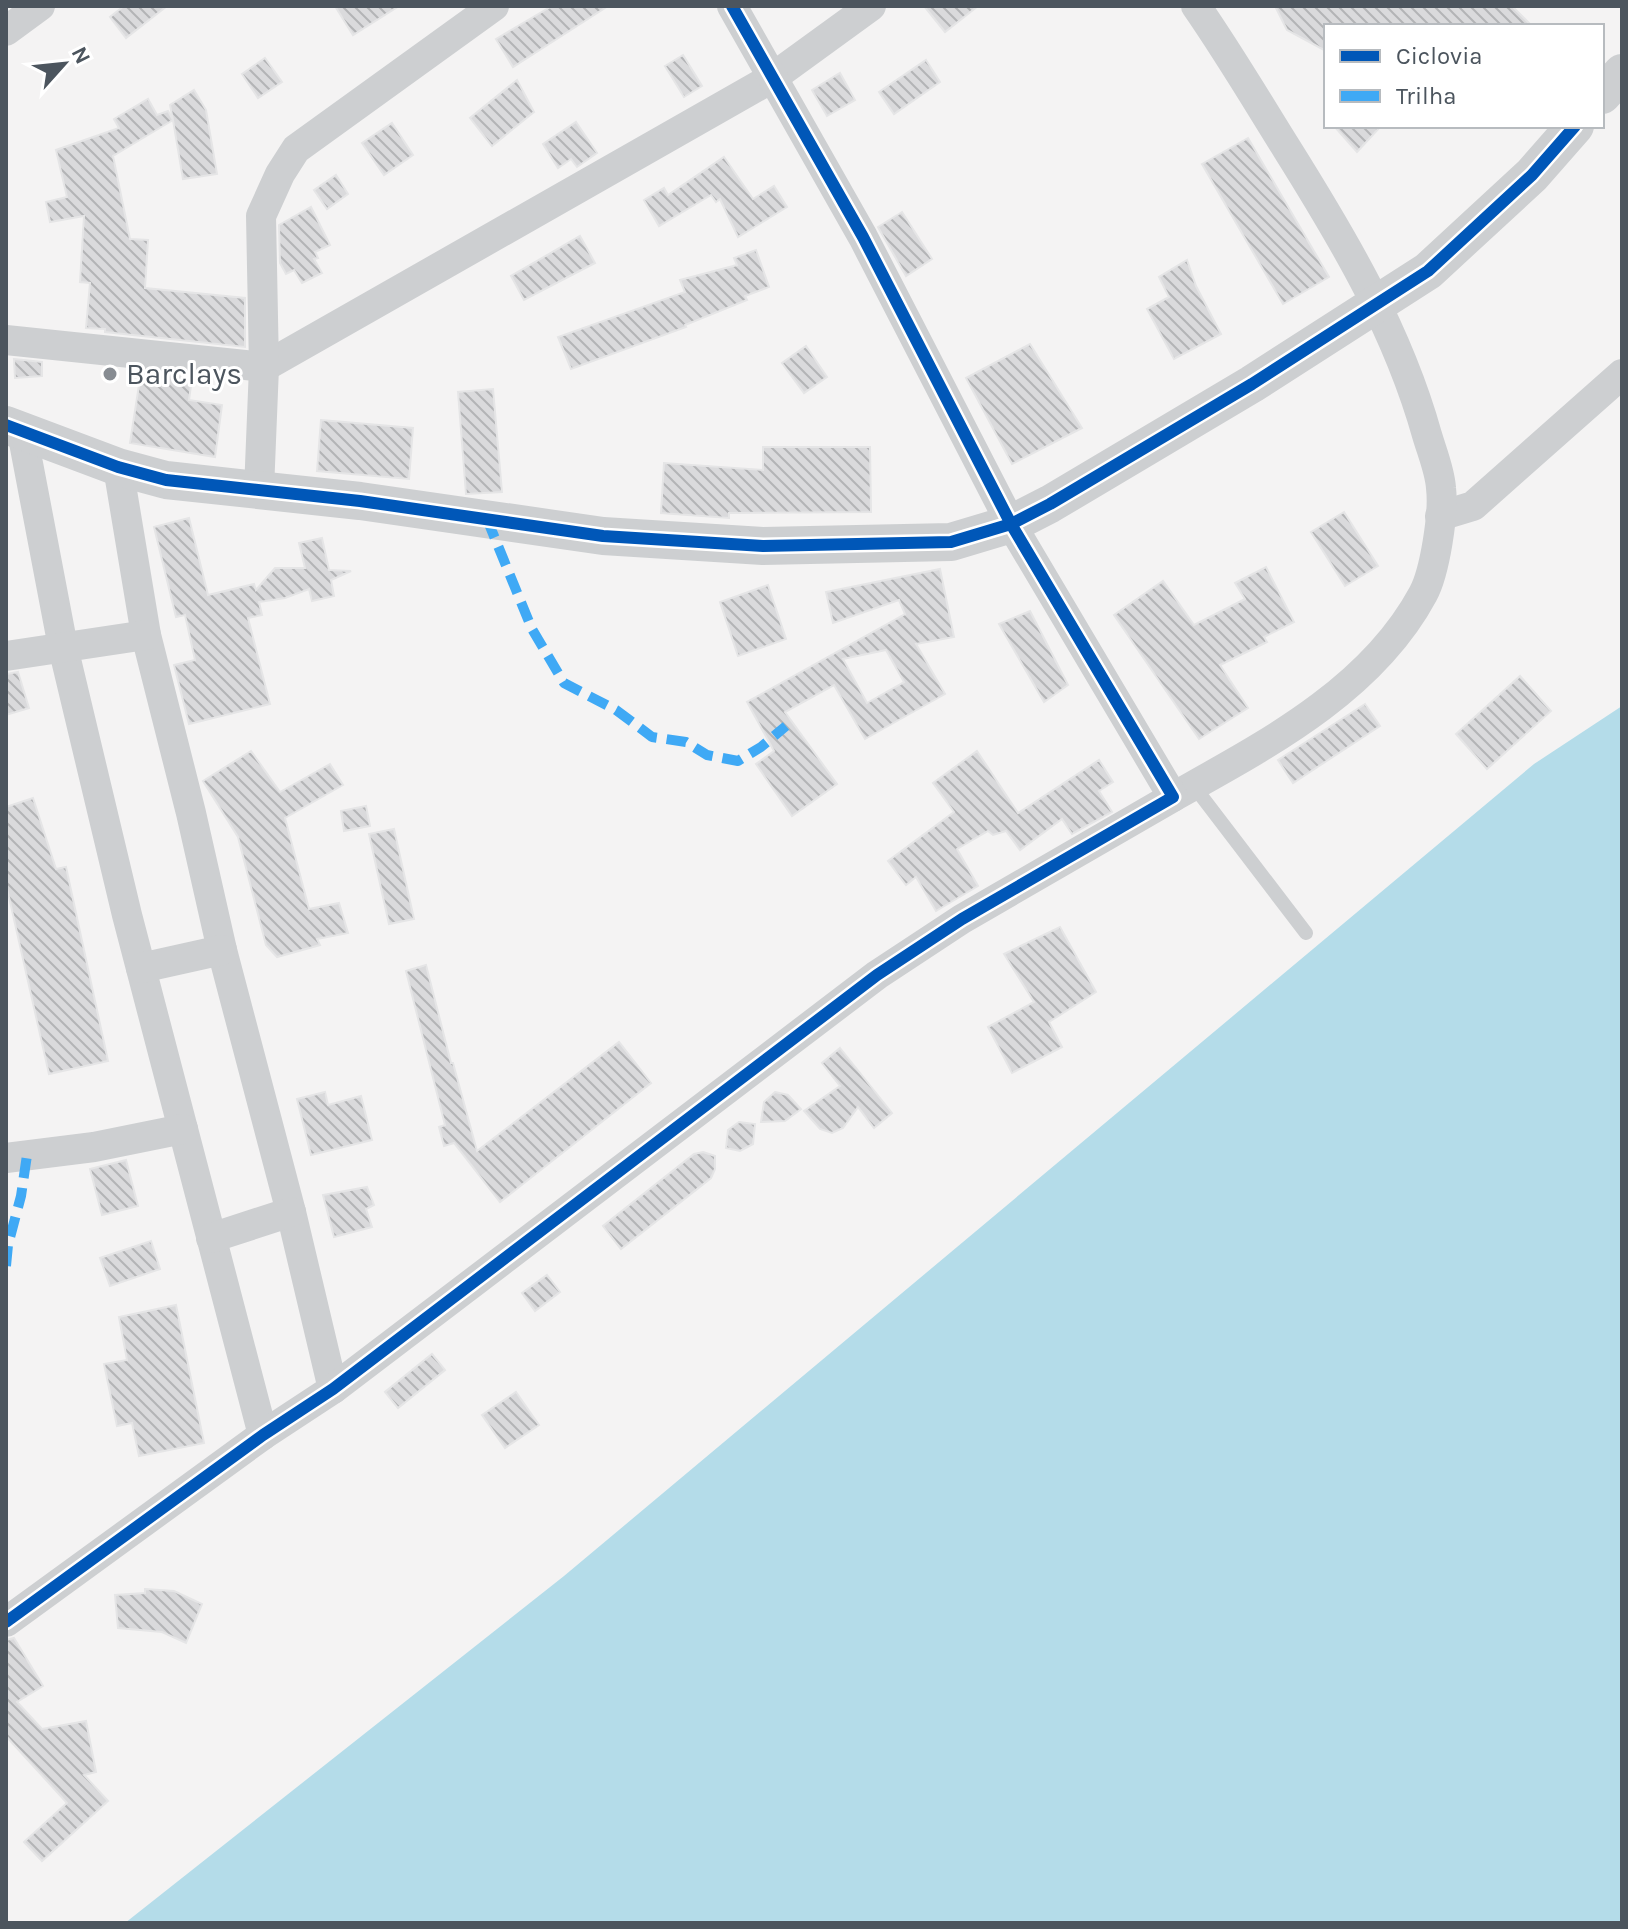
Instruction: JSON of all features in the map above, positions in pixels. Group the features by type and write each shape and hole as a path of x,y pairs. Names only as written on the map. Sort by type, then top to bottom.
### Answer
{"street":[{"path":"6,31 40,6"},
{"path":"259,490 264,367 261,216 280,174 296,149 494,6"},
{"path":"732,6 863,237 1011,524 1183,791"},
{"path":"6,340 264,367 772,78 871,6"},
{"path":"6,1622 263,1435 333,1389 877,975 962,919 1277,737 1354,680 1391,643 1424,592 1439,534 1441,487 1417,398 1378,304 1335,226 1196,6"},
{"path":"1604,93 1622,73"},
{"path":"14,429 118,467 166,480 360,501 603,536 763,546 951,542 1011,524 1050,504 1252,384 1428,271 1532,175 1573,128"},
{"path":"1440,516 1473,506 1622,374"},
{"path":"14,429 141,968 263,1435"},
{"path":"118,467 146,635 333,1389"},
{"path":"6,656 146,635"},
{"path":"141,968 222,950"},
{"path":"6,1158 94,1147 183,1129"},
{"path":"211,1238 291,1212"}],"lane":[{"path":"1183,791 1306,933"}],"water":[{"path":"1622,706 1622,1923 125,1923 564,1576 1534,764"}],"building":[{"path":"124,6 167,6 126,38 110,17"},
{"path":"335,6 399,6 353,35"},
{"path":"552,6 608,6 513,67 496,39"},
{"path":"924,6 978,6 945,32"},
{"path":"1275,6 1512,6 1530,24 1324,24 1324,50 1287,30"},
{"path":"683,55 702,86 684,97 665,66"},
{"path":"265,58 282,82 258,98 242,74"},
{"path":"926,60 940,82 894,114 879,92"},
{"path":"840,73 855,100 827,116 812,90"},
{"path":"517,80 534,112 492,146 470,118"},
{"path":"194,90 206,110 217,174 183,179 170,105"},
{"path":"148,99 157,115 168,111 173,120 113,156 130,239 148,240 145,288 245,298 245,347 86,328 90,283 80,282 84,216 50,222 46,202 67,197 56,150 119,128 114,119"},
{"path":"576,122 597,153 577,167 571,159 558,168 543,144"},
{"path":"392,123 413,155 384,175 362,143"},
{"path":"1336,128 1379,128 1357,152"},
{"path":"1248,138 1329,277 1283,304 1202,164"},
{"path":"724,157 753,199 774,186 787,207 738,237 720,199 716,202 711,195 659,226 644,200 664,188 668,195"},
{"path":"336,175 348,194 327,209 314,190"},
{"path":"311,207 330,245 315,252 318,258 314,259 322,273 302,283 294,270 286,274 280,263 279,225"},
{"path":"902,212 932,259 906,276 878,227"},
{"path":"580,236 595,263 524,300 511,276"},
{"path":"756,250 769,287 686,327 571,369 558,337 685,292 680,280 737,265 734,258"},
{"path":"1187,260 1196,286 1221,334 1174,359 1147,309 1169,297 1159,277"},
{"path":"1030,344 1082,428 1012,464 966,378"},
{"path":"806,346 827,377 804,393 782,363"},
{"path":"14,359 42,362 42,376 15,378"},
{"path":"141,372 192,378 189,400 222,405 215,457 130,443"},
{"path":"493,389 502,492 466,494 458,392"},
{"path":"321,420 413,428 409,479 317,471"},
{"path":"763,447 870,447 871,512 729,513 729,518 661,513 664,463 763,470"},
{"path":"1344,512 1378,566 1345,586 1311,532"},
{"path":"189,518 208,595 254,584 256,590 275,568 305,568 299,543 322,538 329,570 351,571 331,580 334,596 312,601 309,589 285,598 259,602 262,615 248,618 270,704 189,724 174,665 195,660 185,615 176,617 154,527"},
{"path":"1266,567 1294,622 1264,637 1267,642 1220,665 1248,708 1199,739 1114,615 1163,581 1194,625 1245,599 1235,583"},
{"path":"940,569 954,637 916,644 945,694 865,739 834,685 785,712 837,784 792,816 756,764 774,751 747,702 905,614 899,600 833,623 826,592","holes":["886,650 904,682 867,703 843,659"]},
{"path":"768,585 786,639 738,656 720,602"},
{"path":"1030,611 1068,685 1044,702 999,624"},
{"path":"18,672 29,708 6,715 6,674"},
{"path":"1520,676 1551,711 1487,769 1456,734"},
{"path":"1365,704 1380,726 1293,783 1278,760"},
{"path":"251,751 280,792 330,764 343,785 285,818 309,909 339,903 348,933 317,939 320,945 277,957 266,945 238,837 203,781"},
{"path":"977,751 1018,813 1099,760 1113,782 1099,791 1112,812 1072,834 1062,819 1020,850 1006,831 993,835 988,831 957,849 978,886 936,911 916,877 906,885 888,861 954,812 933,783"},
{"path":"33,798 56,869 66,867 108,1061 49,1074 6,884 6,807"},
{"path":"366,806 370,826 344,831 341,811"},
{"path":"394,829 414,919 389,924 369,834"},
{"path":"1060,927 1096,992 1049,1022 1062,1047 1012,1073 988,1027 1034,1002 1004,954"},
{"path":"426,965 477,1151 619,1042 651,1083 500,1202 454,1143 444,1146 439,1127 445,1125 406,971"},
{"path":"840,1048 892,1113 874,1128 858,1107 843,1128 832,1133 820,1129 804,1111 840,1086 822,1063"},
{"path":"325,1092 328,1105 361,1096 372,1140 311,1155 297,1099"},
{"path":"775,1092 788,1095 801,1109 785,1121 761,1122 764,1102"},
{"path":"739,1122 755,1124 753,1144 740,1151 726,1148 728,1130"},
{"path":"703,1152 715,1156 711,1178 621,1249 603,1226 694,1154"},
{"path":"126,1160 138,1206 102,1215 90,1169"},
{"path":"367,1187 374,1205 366,1209 372,1227 334,1237 323,1195"},
{"path":"151,1241 160,1269 110,1286 100,1258"},
{"path":"547,1275 560,1292 535,1311 522,1293"},
{"path":"176,1305 204,1443 139,1456 132,1423 117,1426 104,1364 127,1360 119,1317"},
{"path":"432,1354 445,1370 398,1408 385,1392"},
{"path":"516,1392 539,1425 505,1448 482,1415"},
{"path":"145,1589 174,1591 202,1604 186,1643 162,1632 118,1628 115,1595 145,1593"},
{"path":"14,1638 43,1686 17,1702 42,1729 86,1721 96,1772 84,1775 108,1801 42,1861 24,1842 67,1803 6,1736 6,1640"}],"marked path":[{"path":"487,519 532,629 564,683 616,710 652,737 686,742 707,755 738,761 786,726"},
{"path":"6,1266 27,1155"}],"cycle path":[{"path":"6,1622 263,1435 333,1389 877,975 962,919 1173,797 1011,524 863,237 732,6"},
{"path":"6,425 118,467 166,480 360,501 603,536 763,546 951,542 1011,524 1050,504 1252,384 1428,271 1532,175 1573,128"}],"place":[{"name":"Barclays","path":"110,374"}]}
